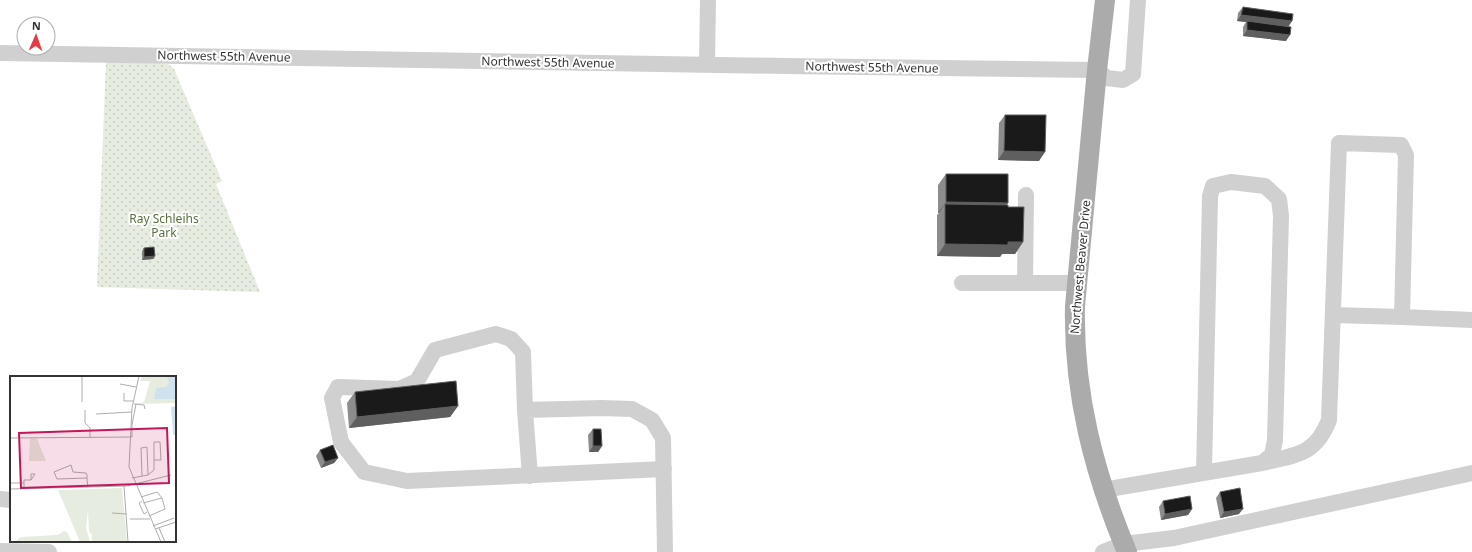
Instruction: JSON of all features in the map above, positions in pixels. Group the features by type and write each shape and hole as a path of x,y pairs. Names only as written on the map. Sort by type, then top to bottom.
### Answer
{"main road":[{"name":"Northwest Beaver Drive","path":"1105,0 1096,70 1075,306 1074,339 1077,374 1086,431 1103,490 1126,548"}],"street":[{"path":"708,0 708,65"},
{"path":"1096,70 1107,78 1123,80 1133,74 1138,0"},
{"name":"Northwest 55th Avenue","path":"0,53 1096,70"},
{"path":"1103,490 1262,463 1302,453 1315,444 1323,434 1329,420 1339,143 1401,145 1406,155 1402,317"},
{"path":"1204,472 1210,196 1213,186 1231,182 1265,186 1279,198 1281,216 1276,440 1272,455 1262,463"},
{"path":"1025,283 1026,195"},
{"path":"962,283 1078,283"},
{"path":"1333,315 1472,320"},
{"path":"530,476 524,410 523,352 511,339 496,334 436,350 417,381 399,389 338,387 332,398 341,442 364,472 407,481 530,476 664,469"},
{"path":"524,410 602,408 632,409 652,420 663,438 665,552"},
{"path":"1103,552 1472,473"},
{"path":"0,499 10,500"},
{"path":"0,551 49,552"}],"green space":[{"name":"Ray Schleihs Park","path":"106,61 168,64 174,69 222,181 216,184 260,292 97,287"}],"building":[{"path":"1243,7 1293,14 1292,21 1241,15"},
{"path":"1247,21 1291,27 1290,35 1247,30"},
{"path":"1005,115 1046,115 1045,152 1004,151"},
{"path":"946,174 1008,174 1008,203 946,202"},
{"path":"945,204 1008,205 1008,207 1024,207 1023,242 1008,242 1008,245 945,244"},
{"path":"154,247 155,256 144,257 144,248"},
{"path":"456,381 458,406 357,417 355,392"},
{"path":"593,429 601,429 602,446 593,446"},
{"path":"333,445 338,458 325,462 320,450"},
{"path":"1240,488 1243,509 1224,512 1220,492"},
{"path":"1190,496 1192,509 1165,514 1163,501"}]}
